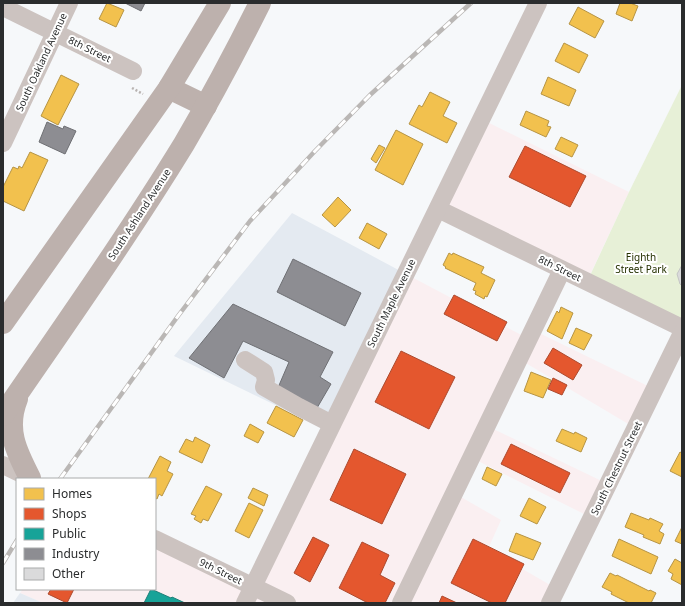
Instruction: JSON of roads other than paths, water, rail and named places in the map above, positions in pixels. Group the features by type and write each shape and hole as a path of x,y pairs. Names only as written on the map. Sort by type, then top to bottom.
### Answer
{"main road":[{"path":"3,323 169,88 220,3"},
{"name":"South Ashland Avenue","path":"3,415 119,245 183,144 229,65 260,3"},
{"path":"169,88 206,106"},
{"path":"21,388 13,410 12,429 16,451 31,478"}],"street":[{"name":"South Oakland Avenue","path":"3,143 69,3"},
{"name":"South Maple Avenue","path":"245,603 538,3"},
{"name":"8th Street","path":"3,7 133,71"},
{"name":"8th Street","path":"438,209 682,328"},
{"path":"401,603 562,270"},
{"name":"South Chestnut Street","path":"550,603 682,333"},
{"path":"245,360 264,372 266,380 264,388 332,424"},
{"path":"3,465 31,478"},
{"name":"9th Street","path":"156,539 287,603"}],"railway":[{"path":"61,478 178,316 250,221 315,151 370,95 471,3"},
{"path":"3,563 16,542"}],"park label":[{"name":"Eighth Street Park","path":"641,262"}]}
